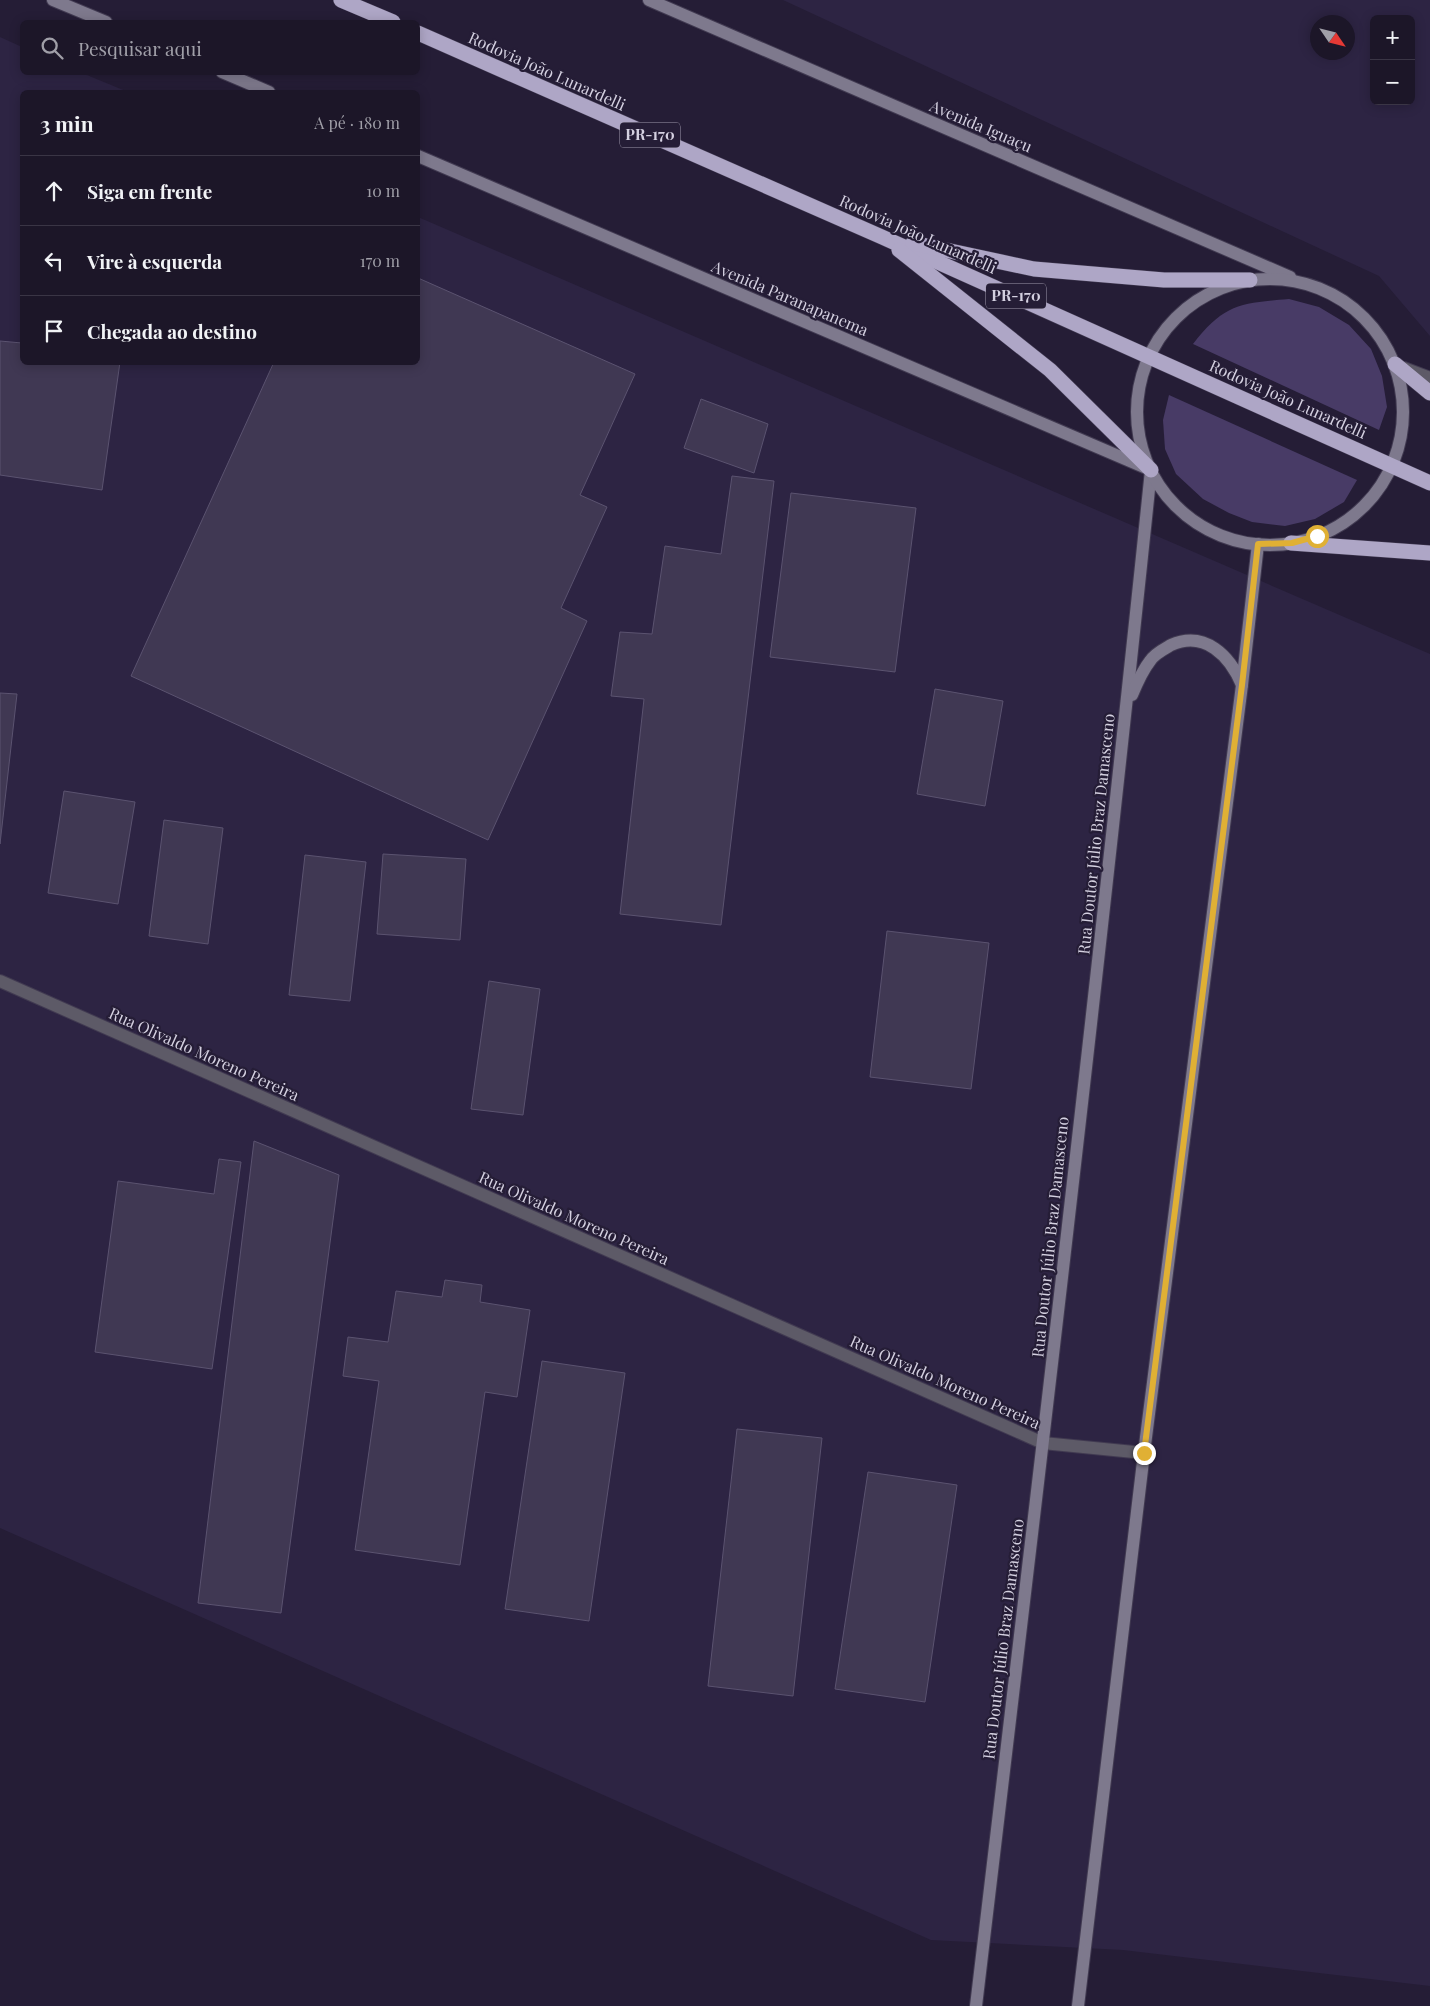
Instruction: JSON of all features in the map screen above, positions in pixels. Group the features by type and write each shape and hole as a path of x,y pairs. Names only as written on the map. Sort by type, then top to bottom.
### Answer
{"highway":[{"path":"341,0 388,20"},
{"name":"Rodovia João Lunardelli","path":"420,34 882,236 1430,483"},
{"path":"882,236 1034,269 1164,280 1250,280"},
{"path":"882,236 1050,370 1151,470"},
{"path":"1395,364 1430,393"},
{"path":"1292,543 1430,553"}],"street":[{"path":"53,0 101,20"},
{"name":"Avenida Iguaçu","path":"649,0 1301,282"},
{"path":"229,75 264,90"},
{"name":"Avenida Paranapanema","path":"420,157 1151,470"},
{"path":"1275,279 1301,282 1325,290 1348,303 1361,314 1383,341 1395,364 1401,389 1403,415 1400,441 1391,466 1378,488 1361,508 1340,524 1317,536 1292,543 1258,544 1235,540 1214,532 1194,521 1162,489 1151,470 1142,448 1138,425 1138,401 1142,378 1150,356 1163,334 1180,314 1201,298 1224,287 1250,280 1275,279"},
{"path":"1395,364 1430,378"},
{"name":"Rua Doutor Júlio Braz Damasceno","path":"976,2006 1043,1443 1126,711 1151,470"},
{"path":"1078,2006 1144,1453 1242,685 1258,544"},
{"path":"1126,711 1138,681 1150,659 1166,648 1180,642 1204,642 1226,657 1236,671 1242,685"},
{"name":"Rua Olivaldo Moreno Pereira","path":"0,981 1043,1443 1144,1453"}],"shaded area":[{"path":"783,0 1430,0 1430,336 1379,276"},
{"path":"0,37 20,46 20,75 87,75 123,90 20,90 20,365 420,365 420,218 1430,654 1430,1986 1123,1950 931,1940 0,1528"},
{"path":"1289,299 1319,307 1349,325 1371,349 1382,376 1387,407 1379,430 1193,344 1214,321 1234,308 1245,304"},
{"path":"1169,395 1357,480 1344,502 1315,519 1285,526 1252,522 1229,513 1203,499 1176,474 1165,449 1163,420"}],"building":[{"path":"420,279 635,374 580,495 607,507 561,608 587,621 488,840 131,676 273,365 420,365"},
{"path":"0,341 20,343 20,365 120,365 102,490 0,475"},
{"path":"701,399 768,424 754,473 684,448"},
{"path":"732,476 774,481 721,925 620,914 644,699 611,696 620,632 652,634 665,546 721,554"},
{"path":"791,493 916,508 895,672 770,657"},
{"path":"935,689 1003,701 985,806 917,794"},
{"path":"0,693 17,694 0,844"},
{"path":"64,791 135,802 118,904 48,893"},
{"path":"164,820 223,828 208,944 149,936"},
{"path":"383,854 466,859 460,940 377,934"},
{"path":"305,855 366,862 350,1001 289,995"},
{"path":"887,931 989,943 971,1089 870,1077"},
{"path":"489,981 540,989 523,1115 471,1109"},
{"path":"254,1141 339,1175 281,1613 198,1603"},
{"path":"219,1159 241,1162 212,1369 95,1352 118,1181 214,1194"},
{"path":"445,1280 482,1285 480,1302 530,1310 517,1397 485,1392 460,1565 355,1550 379,1381 343,1376 348,1337 388,1342 396,1291 442,1297"},
{"path":"542,1361 625,1373 589,1621 505,1609"},
{"path":"737,1429 822,1438 793,1696 708,1686"},
{"path":"868,1472 957,1485 925,1702 835,1689"}],"route":[{"path":"1144,1453 1242,685 1258,544 1292,543 1317,536"}]}
